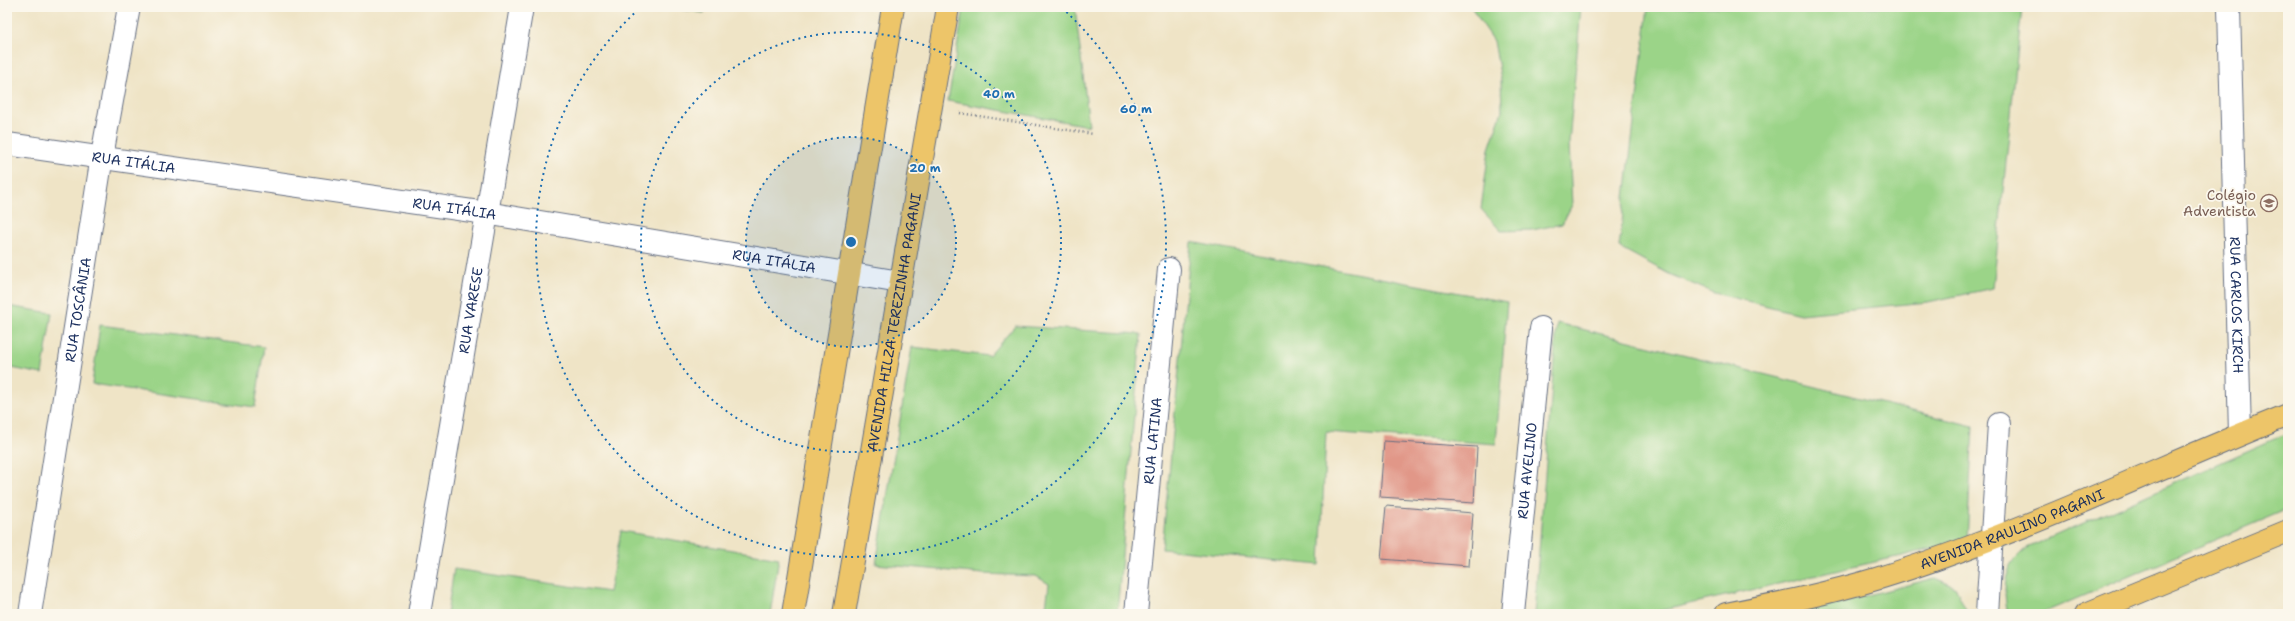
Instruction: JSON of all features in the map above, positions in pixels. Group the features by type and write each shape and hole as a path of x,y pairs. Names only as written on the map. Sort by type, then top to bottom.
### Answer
{"main road":[{"path":"793,614 893,7"},
{"name":"AVENIDA HILZA TEREZINHA PAGANI","path":"844,614 948,7"},
{"name":"AVENIDA RAULINO PAGANI","path":"1726,614 1792,601 1876,579 1993,538 2288,415"},
{"path":"2086,614 2288,531"}],"street":[{"name":"RUA TOSCÂNIA","path":"30,614 102,156 129,7"},
{"name":"RUA VARESE","path":"419,614 522,7"},
{"name":"RUA CARLOS KIRCH","path":"2229,7 2240,434"},
{"name":"RUA ITÁLIA","path":"7,144 102,156 486,213 900,282"},
{"name":"RUA LATINA","path":"1136,614 1169,269"},
{"name":"RUA AVELINO","path":"1513,614 1542,328"},
{"path":"1987,614 1999,424"}],"path":[{"path":"930,108 1093,134"}],"green space":[{"path":"665,7 705,7 704,13"},
{"path":"964,7 1075,7 1089,126 948,101"},
{"path":"1471,7 1581,7 1569,143 1572,205 1562,224 1532,230 1501,231 1481,209 1489,149 1502,111 1501,80 1494,41"},
{"path":"1648,7 2022,7 1993,288 1928,302 1800,314 1714,293 1669,274 1619,247"},
{"path":"1191,242 1507,302 1496,444 1326,432 1320,565 1162,549"},
{"path":"7,306 52,313 42,374 7,367"},
{"path":"1557,323 1973,426 1967,541 1646,614 1534,614"},
{"path":"100,325 264,347 255,407 92,384"},
{"path":"1015,326 1141,334 1117,614 1045,614 1049,584 1036,576 983,574 876,564 912,347 989,356"},
{"path":"2288,433 2288,509 2040,614 2008,614 2005,586 2009,569 2019,555 2027,548"},
{"path":"621,531 779,558 770,614 447,614 454,569 609,592"},
{"path":"1935,578 1955,587 1968,614 1794,614"}],"building":[{"path":"1384,441 1477,447 1474,503 1380,497"},
{"path":"1386,506 1473,513 1469,566 1381,559"}],"place":[{"name":"Colégio Adventista","path":"2269,203"}]}
